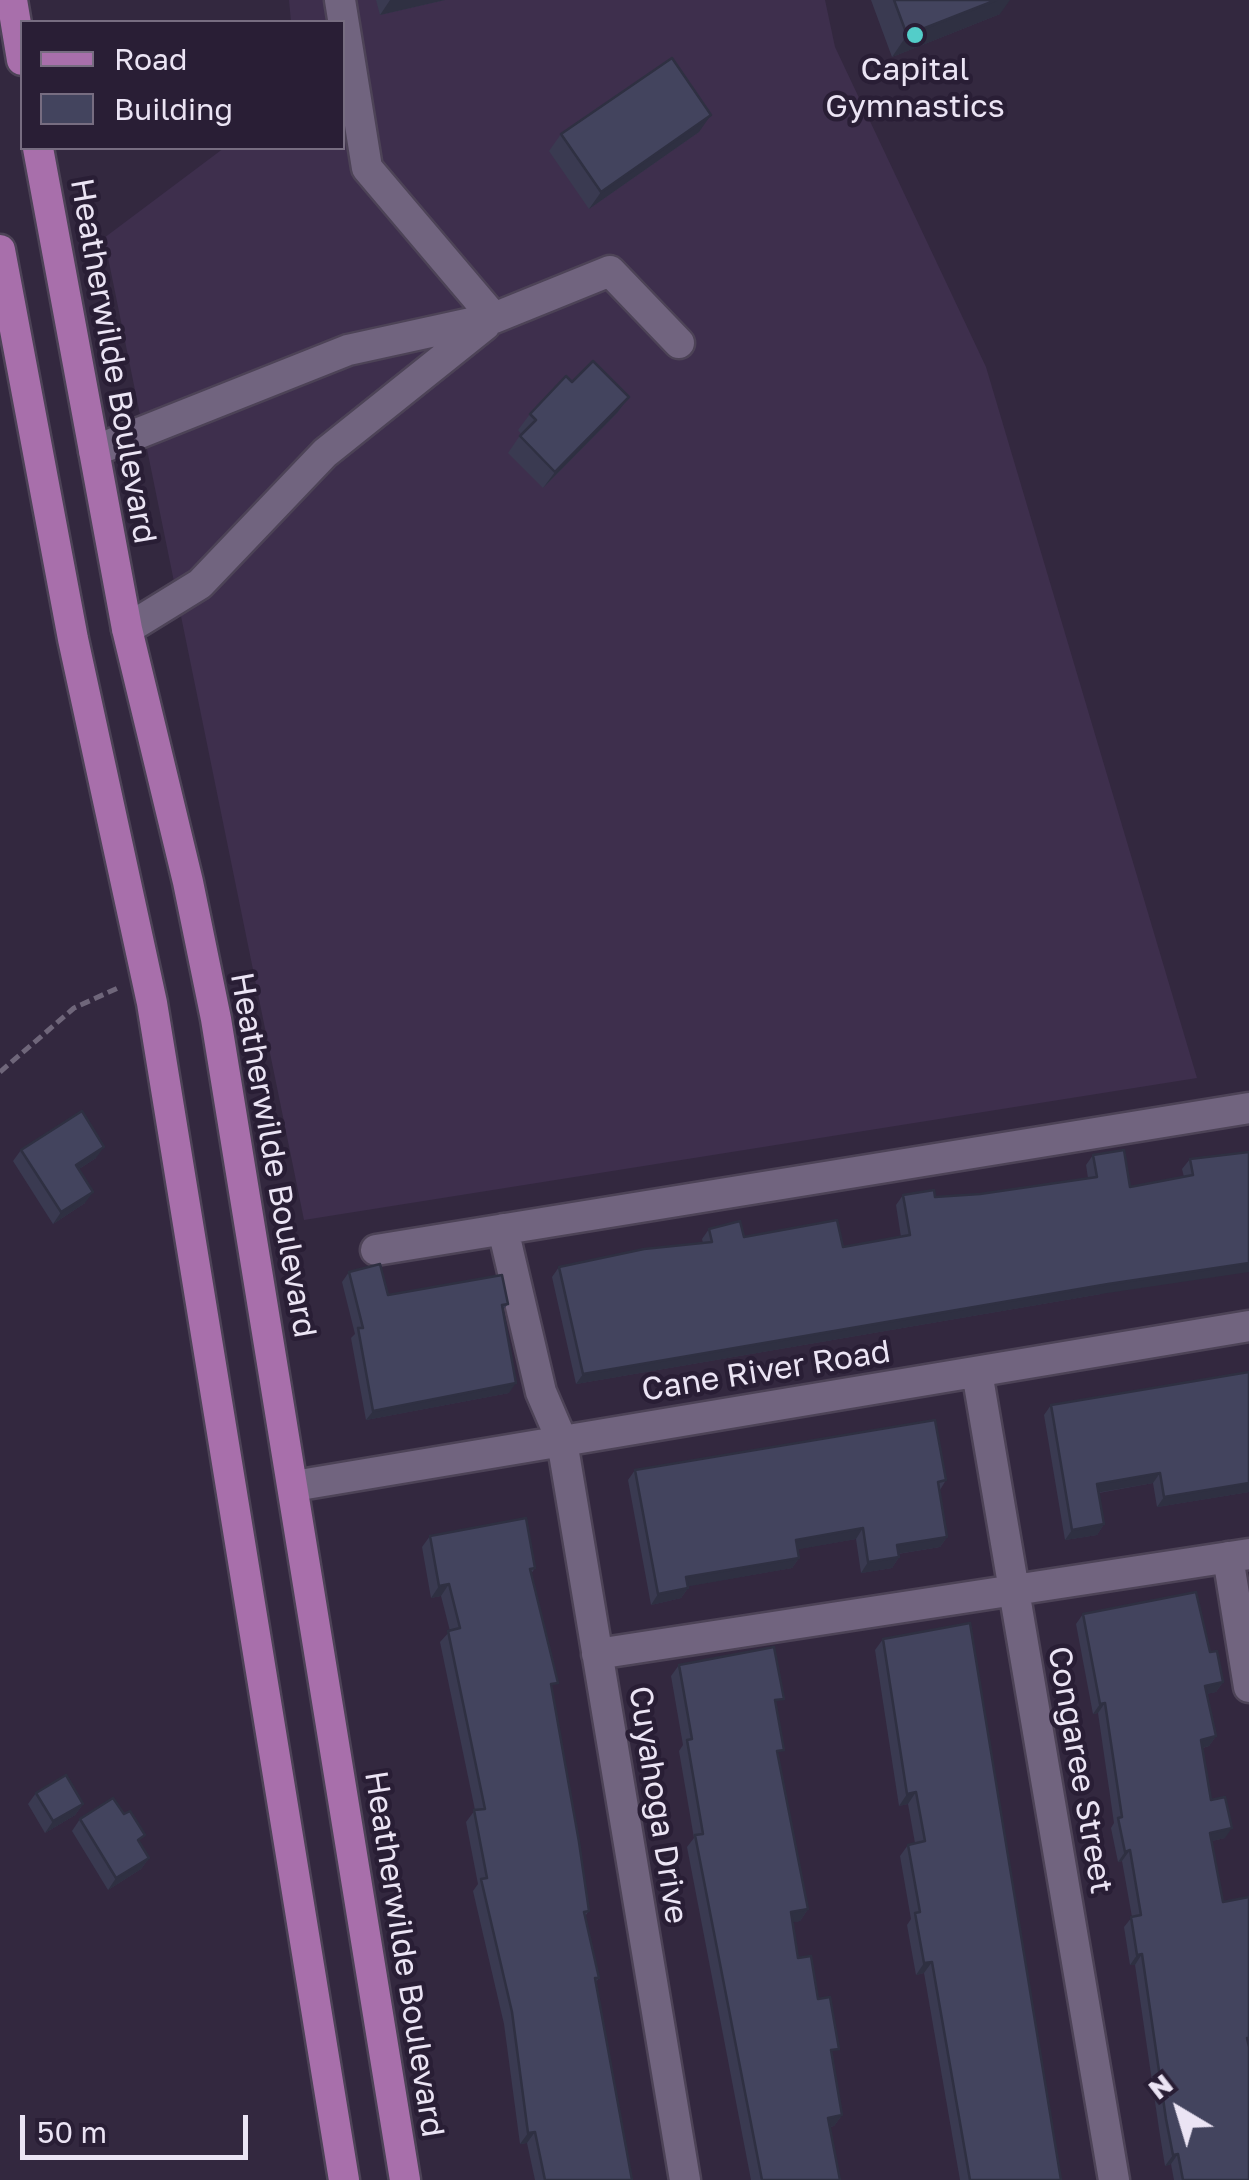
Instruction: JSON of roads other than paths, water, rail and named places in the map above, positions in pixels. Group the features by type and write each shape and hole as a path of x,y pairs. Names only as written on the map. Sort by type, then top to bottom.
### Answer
{"main road":[{"path":"12,0 20,48"},
{"name":"Heatherwilde Boulevard","path":"38,150 127,629 213,1002 404,2180"},
{"path":"0,250 73,640 146,976 344,2180"},
{"path":"73,640 127,629"}],"street":[{"path":"345,31 367,168 494,318"},
{"path":"94,450 348,350 494,318 610,271 679,343"},
{"path":"127,629 200,584 324,454 494,318"},
{"path":"376,1250 1249,1108"},
{"name":"Cuyahoga Drive","path":"503,1229 541,1392 562,1441 685,2180"},
{"name":"Cane River Road","path":"294,1486 1249,1326"},
{"name":"Congaree Street","path":"976,1372 1114,2180"},
{"path":"597,1654 1239,1555 1249,1687"}],"place":[{"name":"Capital Gymnastics","path":"915,35"}]}
